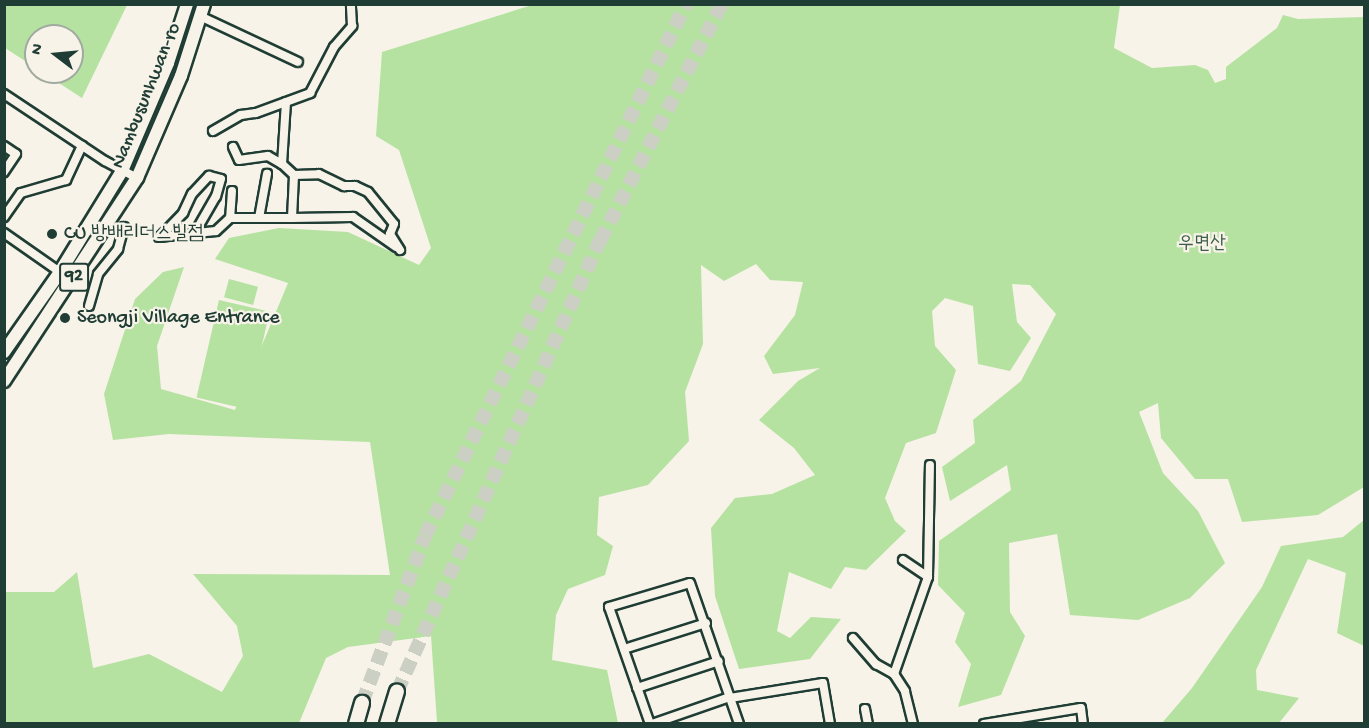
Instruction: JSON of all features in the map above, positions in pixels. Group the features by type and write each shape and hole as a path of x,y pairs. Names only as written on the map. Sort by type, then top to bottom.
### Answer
{"highway":[{"path":"387,723 397,692"},
{"path":"356,723 362,703"}],"main road":[{"name":"Nambusunhwan-ro","path":"4,352 60,272 122,171 168,63 187,4"},
{"name":"Nambusunhwan-ro","path":"4,381 137,178 181,76 202,10"}],"street":[{"path":"213,131 241,115 310,93 334,47 352,26 351,4"},
{"path":"202,10 298,62"},
{"path":"4,94 82,146 137,178"},
{"path":"282,164 286,102"},
{"path":"4,146 16,154 4,172"},
{"path":"4,217 21,193 66,180 82,146"},
{"path":"193,236 216,196 221,179 209,176 192,194 183,213 159,237 193,236 216,231 230,218 353,217 400,250 390,234 394,224 368,192 355,186 344,186 319,174 294,175 282,164 268,156 239,160 233,147"},
{"path":"259,218 267,174"},
{"path":"292,218 294,175"},
{"path":"230,218 232,191"},
{"path":"89,306 98,274 118,249 124,227"},
{"path":"4,233 60,272"},
{"path":"894,674 928,577 930,465"},
{"path":"903,560 928,577"},
{"path":"739,723 730,697 719,661 706,623 690,583 609,607 651,723 730,697 823,683 830,723"},
{"path":"624,649 706,623"},
{"path":"853,638 876,664 894,674 905,691 913,723"},
{"path":"637,688 719,661"},
{"path":"984,723 1081,708 1083,723"},
{"path":"865,709 868,723"}],"green space":[{"path":"5,4 127,5 82,98 60,84 84,84 84,24 24,24 24,60 5,48"},
{"name":"우면산","path":"532,5 1120,5 1114,48 1152,68 1195,65 1208,70 1215,83 1226,79 1226,67 1277,28 1283,15 1298,19 1364,17 1364,487 1318,515 1242,522 1228,479 1195,479 1161,438 1158,403 1139,412 1163,473 1198,511 1225,563 1190,598 1138,620 1070,615 1057,534 1009,543 1010,612 1025,636 1001,695 958,707 971,664 955,642 965,613 938,585 939,541 1011,490 1007,465 950,501 942,467 975,443 973,420 1021,381 1056,314 1030,285 1012,284 1017,322 1031,338 1010,371 978,364 973,306 945,298 932,311 935,346 956,370 936,433 906,443 885,498 895,521 906,531 866,570 845,567 831,589 789,572 777,631 790,638 811,617 841,619 810,659 739,669 715,596 711,528 735,498 772,494 815,475 794,448 759,420 798,381 820,368 773,374 764,356 795,315 803,282 770,280 756,264 724,281 701,265 703,344 685,392 689,441 648,485 599,497 597,535 613,546 605,575 568,589 556,615 552,660 607,670 618,723 437,722 431,636 348,647 326,658 299,723 5,723 5,592 54,592 77,572 93,668 149,654 222,692 243,656 237,626 193,574 390,575 370,442 169,434 113,440 104,394 135,299 163,272 184,267 157,346 161,389 235,410 288,283 215,259 229,238 279,228 348,232 419,265 431,248 399,150 376,136 382,52"},
{"path":"229,279 258,287 253,305 224,297"},
{"path":"219,300 270,312 247,409 197,397"},
{"path":"1364,520 1364,646 1337,633 1346,573 1308,559 1256,670 1257,690 1299,698 1279,723 1162,723 1192,688 1262,587 1281,546 1343,537"}],"tunnel":[{"path":"362,703 425,536 686,4"},
{"path":"397,692 600,241 722,4"}],"place":[{"name":"CU 방배리더스빌점","path":"52,234"},
{"name":"Seongji Village Entrance","path":"65,318"}]}
